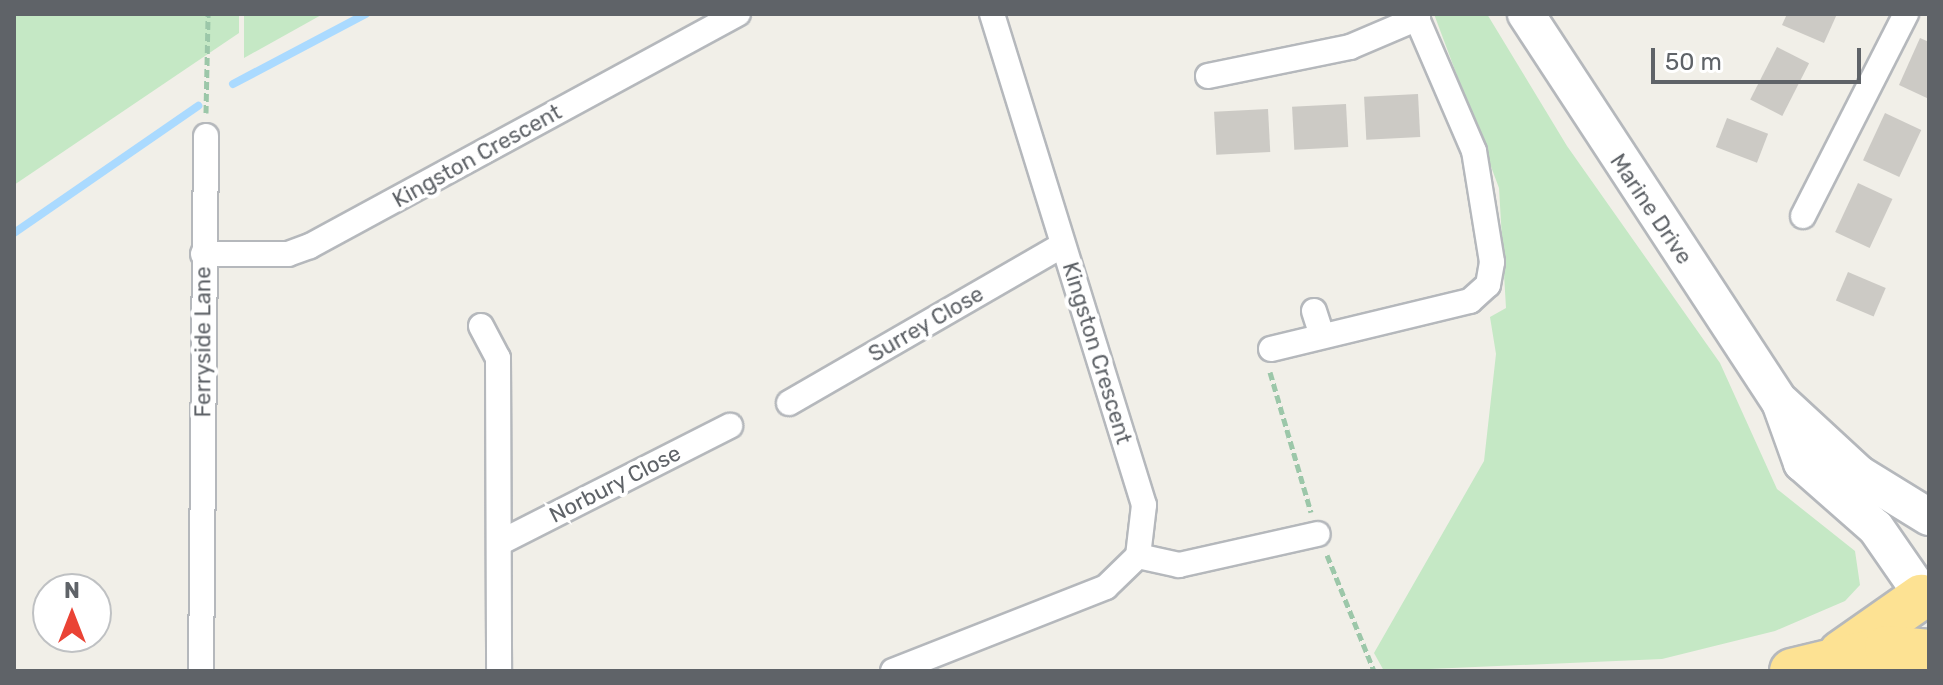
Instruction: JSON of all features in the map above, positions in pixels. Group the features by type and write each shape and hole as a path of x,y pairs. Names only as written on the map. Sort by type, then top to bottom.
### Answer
{"highway":[{"path":"1924,589 1929,651 1887,648 1812,666 1924,589"}],"street":[{"name":"Kingston Crescent","path":"203,254 288,254 310,246 738,14"},
{"name":"Kingston Crescent","path":"992,14 1144,505 1138,556"},
{"name":"Marine Drive","path":"1526,14 1780,402 1802,463 1876,528 1924,589"},
{"path":"1803,216 1906,14"},
{"path":"1208,76 1230,58 1350,47 1416,16 1474,151 1492,262 1488,285 1470,301 1271,349"},
{"name":"Ferryside Lane","path":"201,671 206,136"},
{"name":"Surrey Close","path":"789,403 1063,245"},
{"path":"1314,311 1322,336"},
{"path":"481,326 498,358 501,542 499,671"},
{"name":"Marine Drive","path":"1780,402 1859,474 1929,517"},
{"name":"Norbury Close","path":"501,542 730,426"},
{"path":"893,671 1106,587 1138,556 1179,565 1318,534"},
{"path":"1926,671 1929,663"}],"path":[{"path":"206,136 208,14"}],"green space":[{"path":"14,14 239,14 239,33 14,185"},
{"path":"244,14 323,14 244,58"},
{"path":"1434,14 1487,14 1567,146 1720,363 1777,489 1855,551 1860,585 1845,601 1775,631 1662,659 1384,671 1374,653 1484,461 1496,354 1490,317 1506,308 1499,188"}],"building":[{"path":"1787,14 1837,14 1824,43 1782,25"},
{"path":"1920,38 1929,42 1929,99 1899,85"},
{"path":"1777,47 1809,63 1782,116 1750,100"},
{"path":"1418,94 1420,137 1366,140 1364,97"},
{"path":"1346,104 1348,147 1294,150 1292,107"},
{"path":"1268,109 1270,152 1216,155 1214,112"},
{"path":"1885,113 1921,130 1899,177 1863,160"},
{"path":"1727,118 1768,134 1757,163 1716,147"},
{"path":"1858,183 1892,199 1870,248 1835,232"},
{"path":"1848,272 1886,288 1874,317 1836,301"}],"waterway":[{"path":"233,84 366,14"},
{"path":"14,233 198,106"}]}
